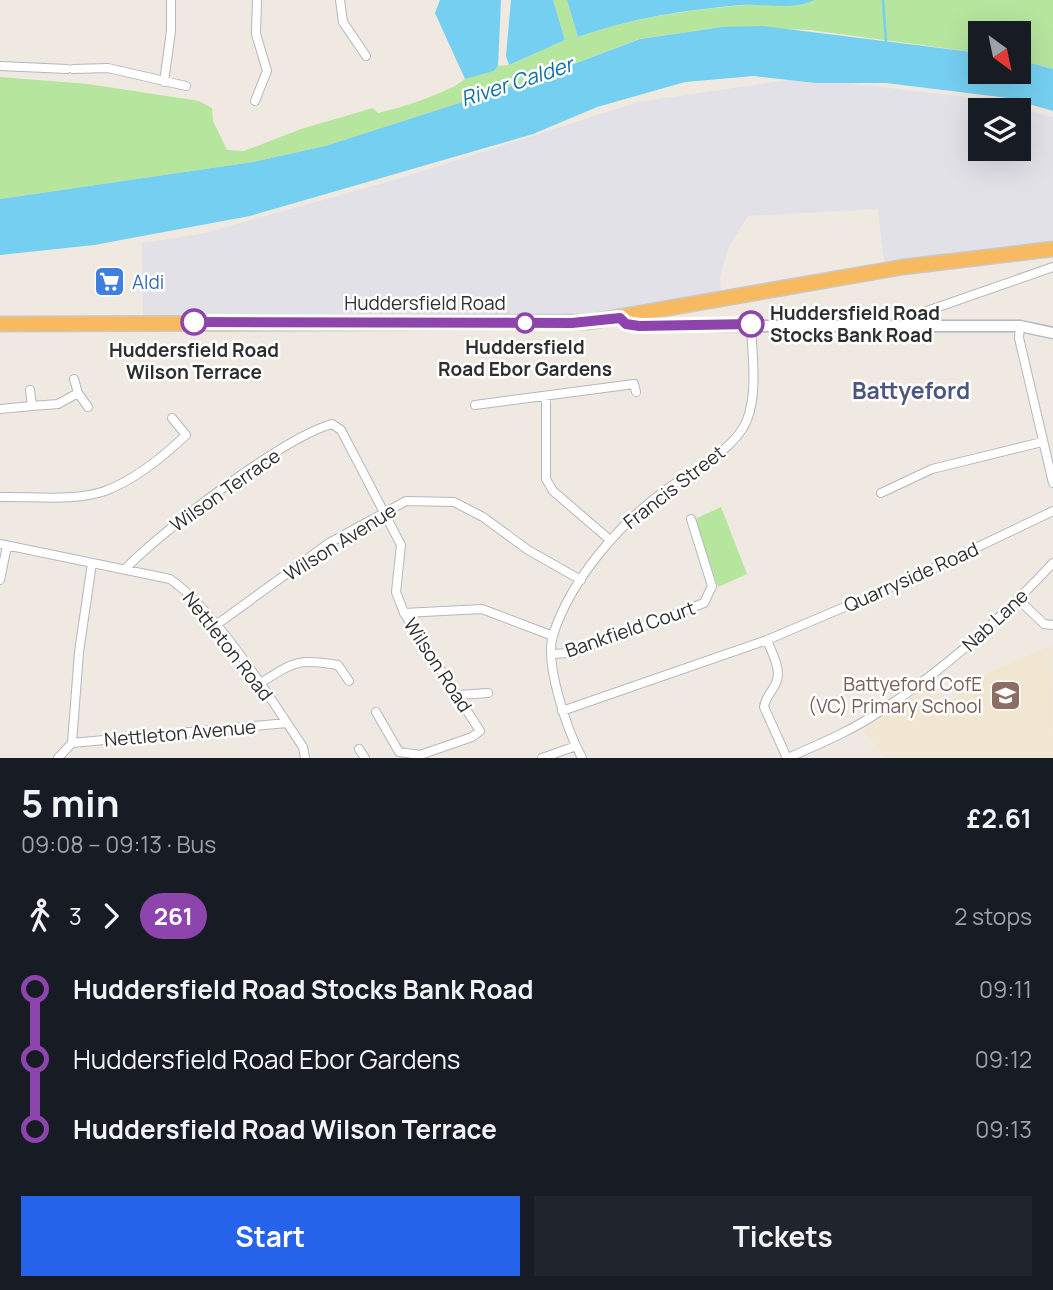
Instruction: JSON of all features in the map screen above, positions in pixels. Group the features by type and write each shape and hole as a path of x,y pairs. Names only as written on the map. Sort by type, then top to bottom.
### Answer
{"highway":[{"name":"Huddersfield Road","path":"0,324 558,323 620,318 915,265 1053,248"}],"street":[{"path":"164,82 171,31 171,0"},
{"path":"256,101 267,72 256,34 257,0"},
{"path":"341,0 343,22 366,56"},
{"path":"0,65 108,68 186,86"},
{"path":"910,325 911,319 924,312 1053,267"},
{"path":"620,318 626,324 639,326 1020,326 1053,333"},
{"name":"Francis Street","path":"582,758 562,711 552,654 553,636 581,580 610,540 667,489 722,452 747,421 753,383 751,324"},
{"path":"1020,326 1019,338 1053,483"},
{"path":"74,379 78,393 88,407"},
{"path":"475,405 634,384 636,392"},
{"path":"30,390 32,406"},
{"path":"0,409 58,404 78,393"},
{"path":"546,396 546,479 553,491 610,540"},
{"path":"0,497 78,495 105,491 141,471 187,435 172,418"},
{"name":"Wilson Road","path":"332,424 341,430 401,545 396,592 404,613 480,731 472,737 421,756"},
{"name":"Wilson Terrace","path":"126,568 147,547 253,469 314,429 332,424"},
{"path":"881,493 932,469 1042,442"},
{"name":"Wilson Avenue","path":"216,625 330,544 406,501 454,502 581,580"},
{"name":"Quarryside Road","path":"562,711 767,640 915,577 1053,512"},
{"name":"Bankfield Court","path":"552,654 570,653 705,603 712,586 691,519"},
{"path":"0,580 3,545"},
{"name":"Nettleton Road","path":"3,545 170,579 191,594 216,625 287,723 303,747 305,758"},
{"path":"58,758 72,743 79,652 92,563"},
{"name":"Nab Lane","path":"788,758 806,754 878,713 975,641 1053,563"},
{"path":"1018,600 1044,624 1053,625"},
{"path":"404,613 482,609 553,636"},
{"path":"767,640 778,671 777,680 765,699 764,707 788,758"},
{"path":"259,684 292,663 307,660 338,665 349,681"},
{"path":"458,695 488,693"},
{"path":"376,712 399,752"},
{"name":"Nettleton Avenue","path":"72,743 287,723"},
{"path":"542,758 576,746"},
{"path":"359,749 365,758"},
{"path":"389,758 399,752 421,756"}],"shaded area":[{"path":"802,78 975,98 968,98 968,161 1031,161 1031,111 1053,117 1053,242 884,264 878,209 748,216 729,246 720,277 721,292 595,314 143,316 142,243 205,233 398,179 638,102"},
{"name":"Battyeford CofE (VC) Primary School","path":"1052,645 1053,758 886,758 863,731 929,685 945,705 983,675"}],"green space":[{"path":"553,0 567,0 578,37 661,15 746,5 790,5 815,0 1053,0 1053,69 1031,63 1031,21 968,21 968,51 810,30 722,27 639,39 531,80 325,146 253,162 0,199 0,77 88,84 199,101 212,108 213,121 227,150 244,151 301,129 373,108 378,113 416,102 453,87 467,78 488,73 498,66 509,65 565,40"},
{"path":"721,507 747,574 718,587 695,519"}],"water":[{"path":"440,0 501,0 498,66 494,71 465,79 435,13"},
{"path":"511,0 553,0 565,40 509,65 506,56"},
{"path":"567,0 815,0 797,5 741,5 679,12 578,37"},
{"path":"763,26 968,52 968,84 1031,84 1031,63 1053,69 1053,111 1031,105 1031,98 1008,98 886,83 816,83 754,76 685,82 597,107 533,134 250,216 94,245 0,255 0,199 253,162 325,146 531,80 640,39 722,27"}],"waterway":[{"path":"883,0 886,42"}],"bus line":[{"name":"261","path":"194,322 572,323 620,318 626,324 639,326 751,324"}],"place":[{"name":"Aldi","path":"109,282"},
{"name":"Huddersfield Road Wilson Terrace","path":"194,322"},
{"name":"Huddersfield Road Ebor Gardens","path":"525,323"},
{"name":"Huddersfield Road Stocks Bank Road","path":"751,324"},
{"name":"Battyeford CofE (VC) Primary School","path":"1005,695"}],"district":[{"name":"Battyeford","path":"911,391"}],"water label":[{"name":"River Calder","path":"517,82"}]}
